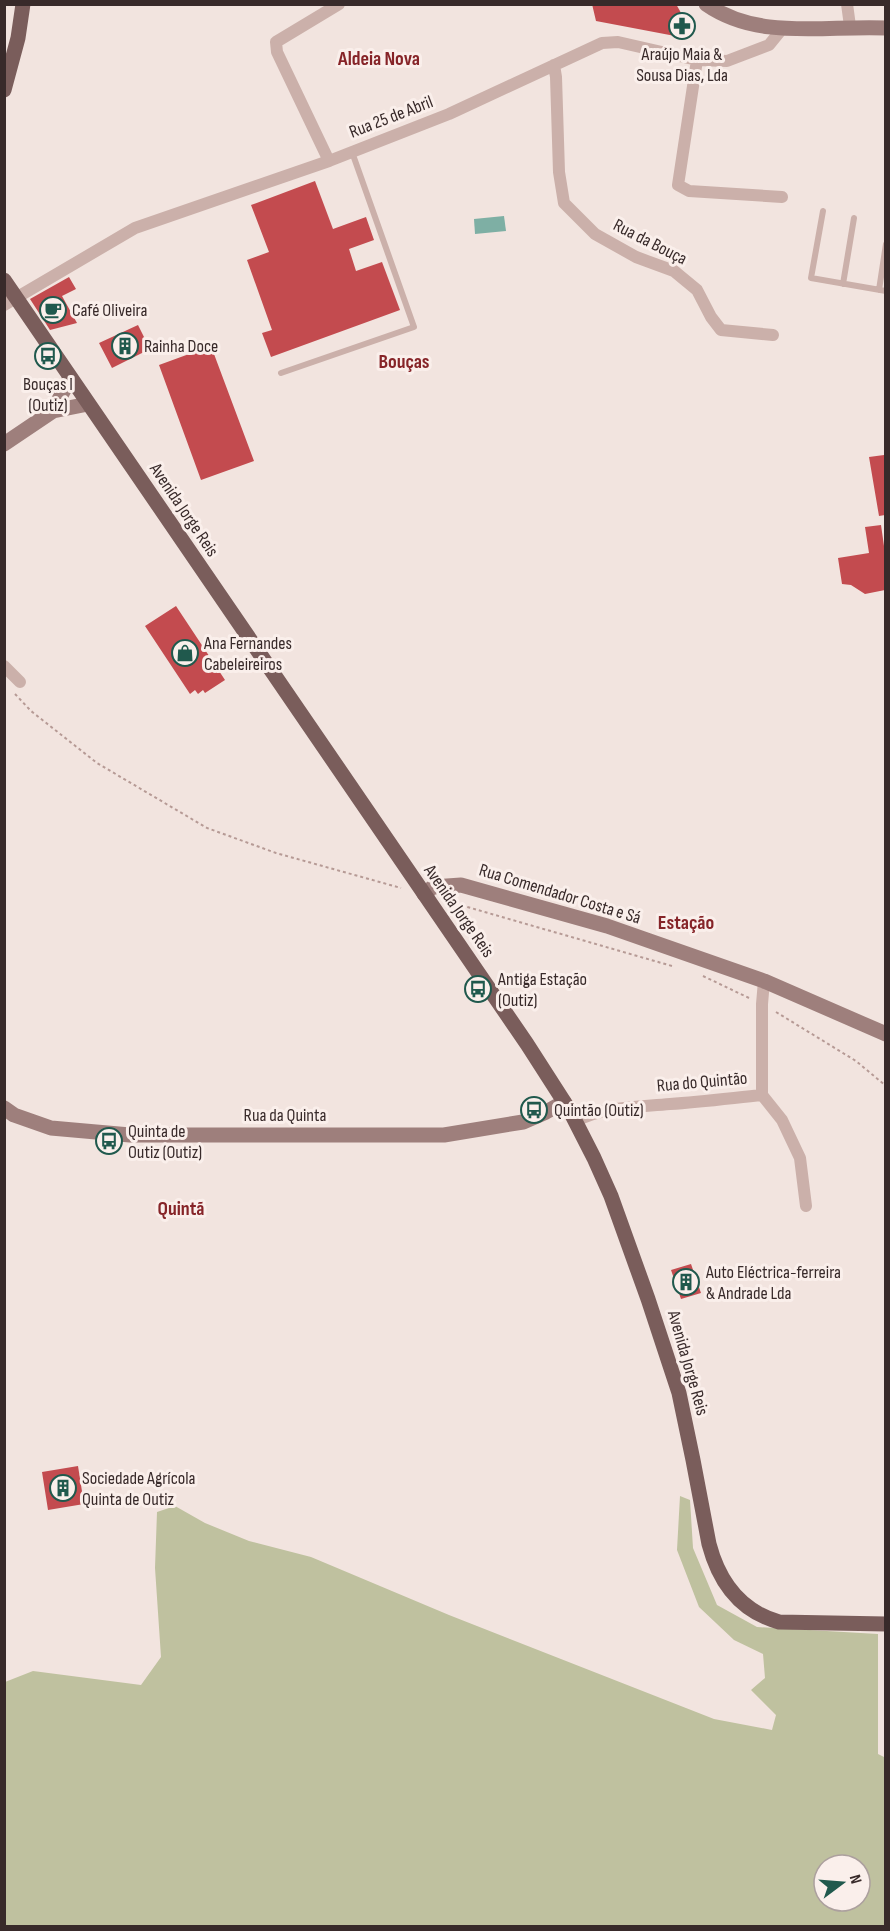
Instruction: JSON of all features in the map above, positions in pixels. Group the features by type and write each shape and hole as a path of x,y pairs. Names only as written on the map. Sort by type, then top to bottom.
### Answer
{"main road":[{"path":"4,90 18,38 23,4"},
{"name":"Avenida Jorge Reis","path":"4,280 10,301 88,404 521,1035 576,1121 610,1196 666,1350 686,1425 709,1544 713,1560 724,1584 749,1608 764,1617 779,1622 885,1624"}],"street":[{"path":"329,160 277,52 276,42 339,4"},
{"path":"706,4 720,15 740,22 782,29 850,26 885,28"},
{"path":"847,4 850,26"},
{"name":"Rua 25 de Abril","path":"10,301 135,228 329,160 449,114 602,43 618,42 697,60 727,61 769,45 782,29"},
{"path":"697,60 678,185 688,191 782,198"},
{"name":"Rua da Bouça","path":"554,65 559,172 564,204 595,234 636,257 674,272 697,290 711,317 721,330 773,335"},
{"path":"53,411 70,378"},
{"path":"4,444 53,411 88,404"},
{"path":"4,666 20,682"},
{"name":"Rua Comendador Costa e Sá","path":"424,894 433,887 461,885 607,926 764,981 885,1034"},
{"name":"Rua do Quintão","path":"764,981 762,1095 782,1120 800,1158 806,1206"},
{"name":"Rua do Quintão","path":"576,1121 593,1112 622,1107 762,1095"},
{"name":"Rua da Quinta","path":"4,1107 14,1115 51,1128 130,1135 444,1135 523,1122 564,1102"}],"lane":[{"path":"281,373 414,327 352,151"},
{"path":"824,211 811,278 882,290 885,244"},
{"path":"843,284 854,218"}],"green space":[{"path":"680,1496 690,1500 693,1548 717,1605 757,1627 878,1634 878,1754 886,1758 885,1926 5,1926 5,1682 33,1671 141,1685 161,1657 155,1568 157,1512 175,1506 205,1523 249,1541 311,1557 449,1615 714,1719 772,1730 776,1715 751,1690 765,1678 763,1654 734,1640 699,1607 677,1550"}],"water":[{"path":"504,216 506,231 475,234 474,219"}],"building":[{"path":"592,4 676,4 689,27 675,36 596,21"},
{"path":"315,181 333,229 366,217 374,240 349,249 356,271 382,262 400,310 271,357 262,333 272,330 247,260 269,252 251,205"},
{"name":"Café Oliveira","path":"69,277 76,289 62,296 77,323 50,330 30,299"},
{"name":"Rainha Doce","path":"138,325 150,349 112,368 99,343"},
{"path":"211,346 254,461 201,480 159,365"},
{"path":"884,455 885,515 879,516 869,457"},
{"path":"881,525 885,553 885,590 865,594 851,585 842,584 838,558 869,553 865,527"},
{"name":"Ana Fernandes Cabeleireiros","path":"176,606 225,680 205,693 203,690 198,694 195,690 190,694 145,626"},
{"name":"Auto Eléctrica-ferreira & Andrade Lda","path":"691,1264 701,1293 681,1299 671,1270"},
{"name":"Sociedade Agrícola Quinta de Outiz","path":"78,1466 84,1504 48,1510 42,1472"}],"place":[{"name":"Araújo Maia & Sousa Dias, Lda","path":"682,26"},
{"name":"Café Oliveira","path":"53,310"},
{"name":"Rainha Doce","path":"125,346"},
{"name":"Bouças I (Outiz)","path":"48,356"},
{"name":"Ana Fernandes Cabeleireiros","path":"185,653"},
{"name":"Antiga Estação (Outiz)","path":"478,989"},
{"name":"Quintão (Outiz)","path":"534,1110"},
{"name":"Quinta de Outiz (Outiz)","path":"109,1141"},
{"name":"Auto Eléctrica-ferreira & Andrade Lda","path":"686,1282"},
{"name":"Sociedade Agrícola Quinta de Outiz","path":"63,1488"}],"district":[{"name":"Aldeia Nova","path":"379,59"},
{"name":"Bouças","path":"404,362"},
{"name":"Estação","path":"686,923"},
{"name":"Quintã","path":"181,1209"}]}
